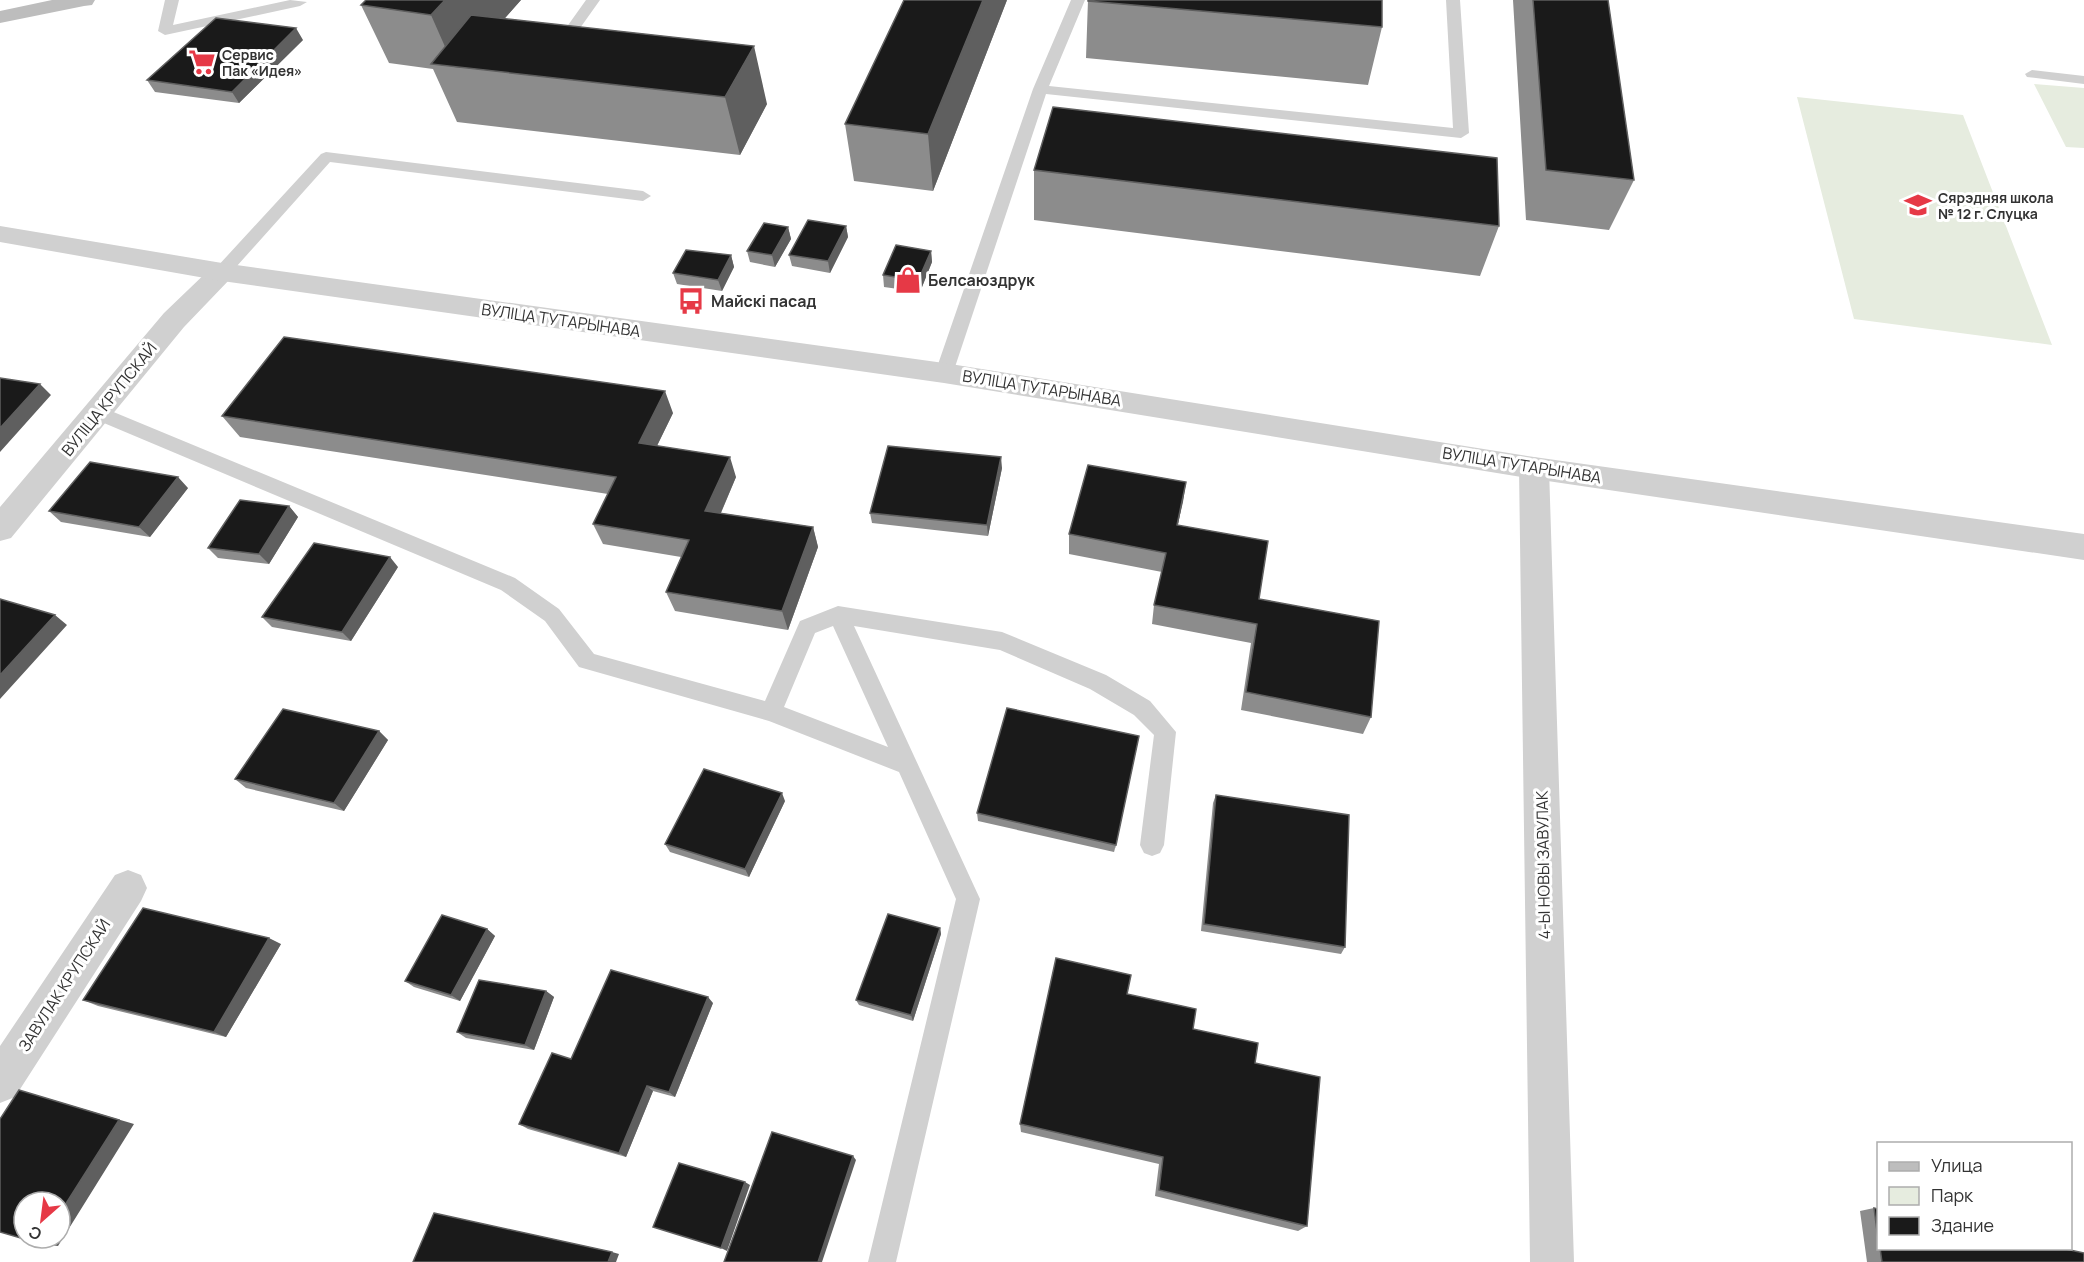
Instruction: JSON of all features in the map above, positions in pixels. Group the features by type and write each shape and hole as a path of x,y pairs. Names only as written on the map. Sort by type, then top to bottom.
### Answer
{"main road":[{"path":"0,17 84,0"}],"street":[{"name":"ВУЛІЦА ТУТАРЫНАВА","path":"0,234 222,272 944,373 1534,468 2084,547"},
{"name":"ВУЛІЦА КРУПСКАЙ","path":"0,529 99,413 174,320 222,272"},
{"name":"4-Ы НОВЫ ЗАВУЛАК","path":"1534,468 1551,1262"},
{"name":"ЗАВУЛАК КРУПСКАЙ","path":"0,1082 128,888"}],"lane":[{"path":"172,0 165,31 300,2"},
{"path":"563,42 593,0"},
{"path":"944,373 1040,89 1078,0"},
{"path":"1040,89 1461,133 1453,0"},
{"path":"2032,74 2084,80"},
{"path":"222,272 326,157 643,196"},
{"path":"99,413 508,584 552,615 587,661 771,712 907,765"},
{"path":"771,712 807,627 838,615 1002,641 1098,682 1142,708 1165,732 1152,845"},
{"path":"838,615 968,899 882,1262"}],"green space":[{"path":"2034,84 2084,88 2084,148 2066,147"},
{"path":"1797,97 1963,115 2052,345 1854,319"}],"building":[{"path":"366,0 445,0 431,15 361,5"},
{"path":"904,0 983,0 928,134 845,124"},
{"path":"1382,0 1382,27 1088,1"},
{"path":"1533,0 1608,0 1634,180 1546,170"},
{"path":"471,15 754,46 725,97 431,64"},
{"path":"216,18 296,28 232,92 147,80"},
{"path":"1053,107 1497,158 1499,226 1034,170"},
{"path":"808,220 846,226 828,261 789,255"},
{"path":"764,223 788,227 772,255 747,251"},
{"path":"896,245 931,251 918,281 883,275"},
{"path":"686,250 731,255 718,280 673,273"},
{"path":"284,337 665,391 639,443 730,457 705,511 813,527 782,611 666,592 689,540 593,524 616,477 222,416"},
{"path":"0,378 40,384 0,428"},
{"path":"888,446 1001,457 987,525 870,513"},
{"path":"90,462 178,477 139,527 49,511"},
{"path":"1088,465 1186,482 1177,525 1268,541 1259,599 1379,621 1371,717 1246,692 1257,624 1154,605 1166,553 1069,534"},
{"path":"240,500 289,506 259,554 208,548"},
{"path":"314,543 390,557 342,632 262,617"},
{"path":"0,599 55,615 0,675"},
{"path":"1007,708 1139,736 1116,845 977,813"},
{"path":"283,709 379,731 334,803 235,779"},
{"path":"704,769 782,793 745,869 665,844"},
{"path":"1216,795 1349,815 1345,947 1204,924"},
{"path":"143,908 269,938 214,1032 83,1000"},
{"path":"888,914 940,928 911,1015 856,1000"},
{"path":"442,915 487,929 451,995 405,981"},
{"path":"1056,958 1131,975 1127,994 1196,1009 1193,1029 1258,1043 1255,1063 1320,1077 1307,1226 1159,1190 1163,1157 1020,1124"},
{"path":"611,970 708,997 669,1092 647,1086 619,1153 519,1124 552,1053 571,1059"},
{"path":"479,980 546,991 525,1045 457,1032"},
{"path":"19,1090 119,1120 72,1194 72,1190 12,1190 12,1236 0,1232 0,1119"},
{"path":"772,1132 853,1156 818,1262 724,1262"},
{"path":"679,1163 745,1182 721,1248 653,1227"},
{"path":"1874,1208 1877,1209 1877,1231"},
{"path":"434,1213 612,1252 608,1262 413,1262"},
{"path":"1880,1250 2070,1250 2084,1253 2084,1262 1882,1262"}],"place":[{"name":"Сервис Пак «Идея»","path":"202,62"},
{"name":"Сярэдняя школа № 12 г. Слуцка","path":"1918,205"},
{"name":"Белсаюздрук","path":"908,280"},
{"name":"Майскі пасад","path":"691,301"}]}
